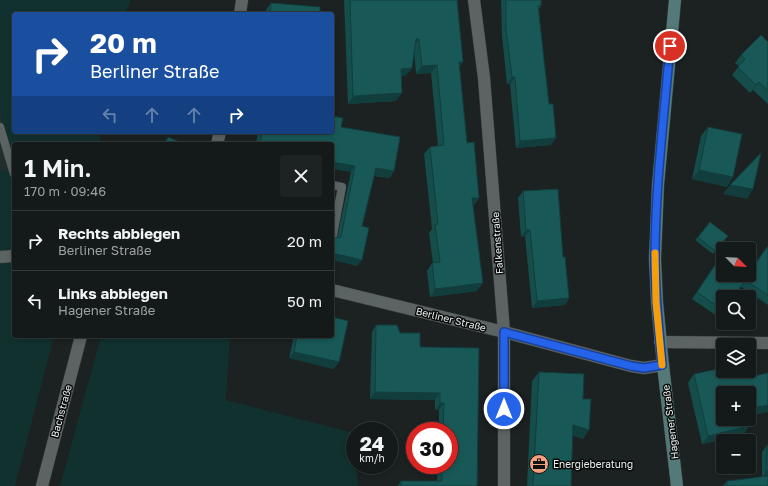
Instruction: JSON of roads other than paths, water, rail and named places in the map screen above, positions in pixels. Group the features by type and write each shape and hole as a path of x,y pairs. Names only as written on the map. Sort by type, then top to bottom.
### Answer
{"main road":[{"name":"Hagener Straße","path":"675,0 658,185 655,259 656,302 662,365 677,486"}],"street":[{"path":"240,12 242,0"},
{"name":"Falkenstraße","path":"474,0 484,78 504,332 504,486"},
{"path":"0,257 12,256"},
{"name":"Berliner Straße","path":"334,290 504,332 631,366 644,368 662,365"},
{"name":"Bachstraße","path":"42,486 80,338"},
{"path":"660,342 768,343"}],"lane":[{"path":"0,127 12,167"},
{"path":"334,185 342,187 334,229"}],"place":[{"name":"Energieberatung","path":"539,464"}]}
